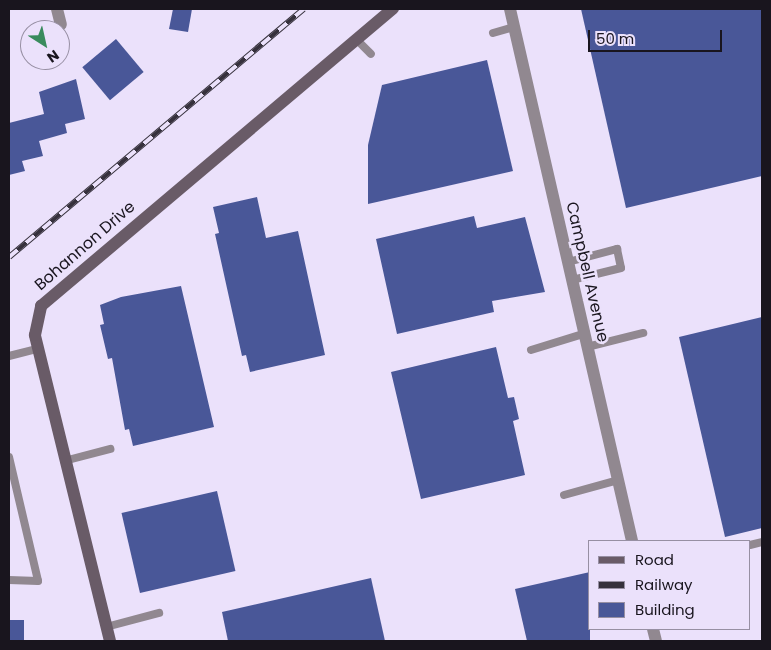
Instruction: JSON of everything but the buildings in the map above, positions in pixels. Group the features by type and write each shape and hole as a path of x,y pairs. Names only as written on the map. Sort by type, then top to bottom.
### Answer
{"street":[{"name":"Bohannon Drive","path":"110,641 64,461 38,349 36,321 41,306 56,290 393,9"},
{"name":"Campbell Avenue","path":"510,9 632,540"}],"lane":[{"path":"493,34 514,28"},
{"path":"356,39 370,54"},
{"path":"568,262 617,249 621,268 572,280"},
{"path":"587,347 643,333"},
{"path":"531,350 583,334"},
{"path":"9,356 38,349"},
{"path":"64,461 110,449"},
{"path":"9,457 38,581 9,580"},
{"path":"564,495 618,480"},
{"path":"106,628 159,613"}],"railway":[{"path":"9,257 304,9"}]}
